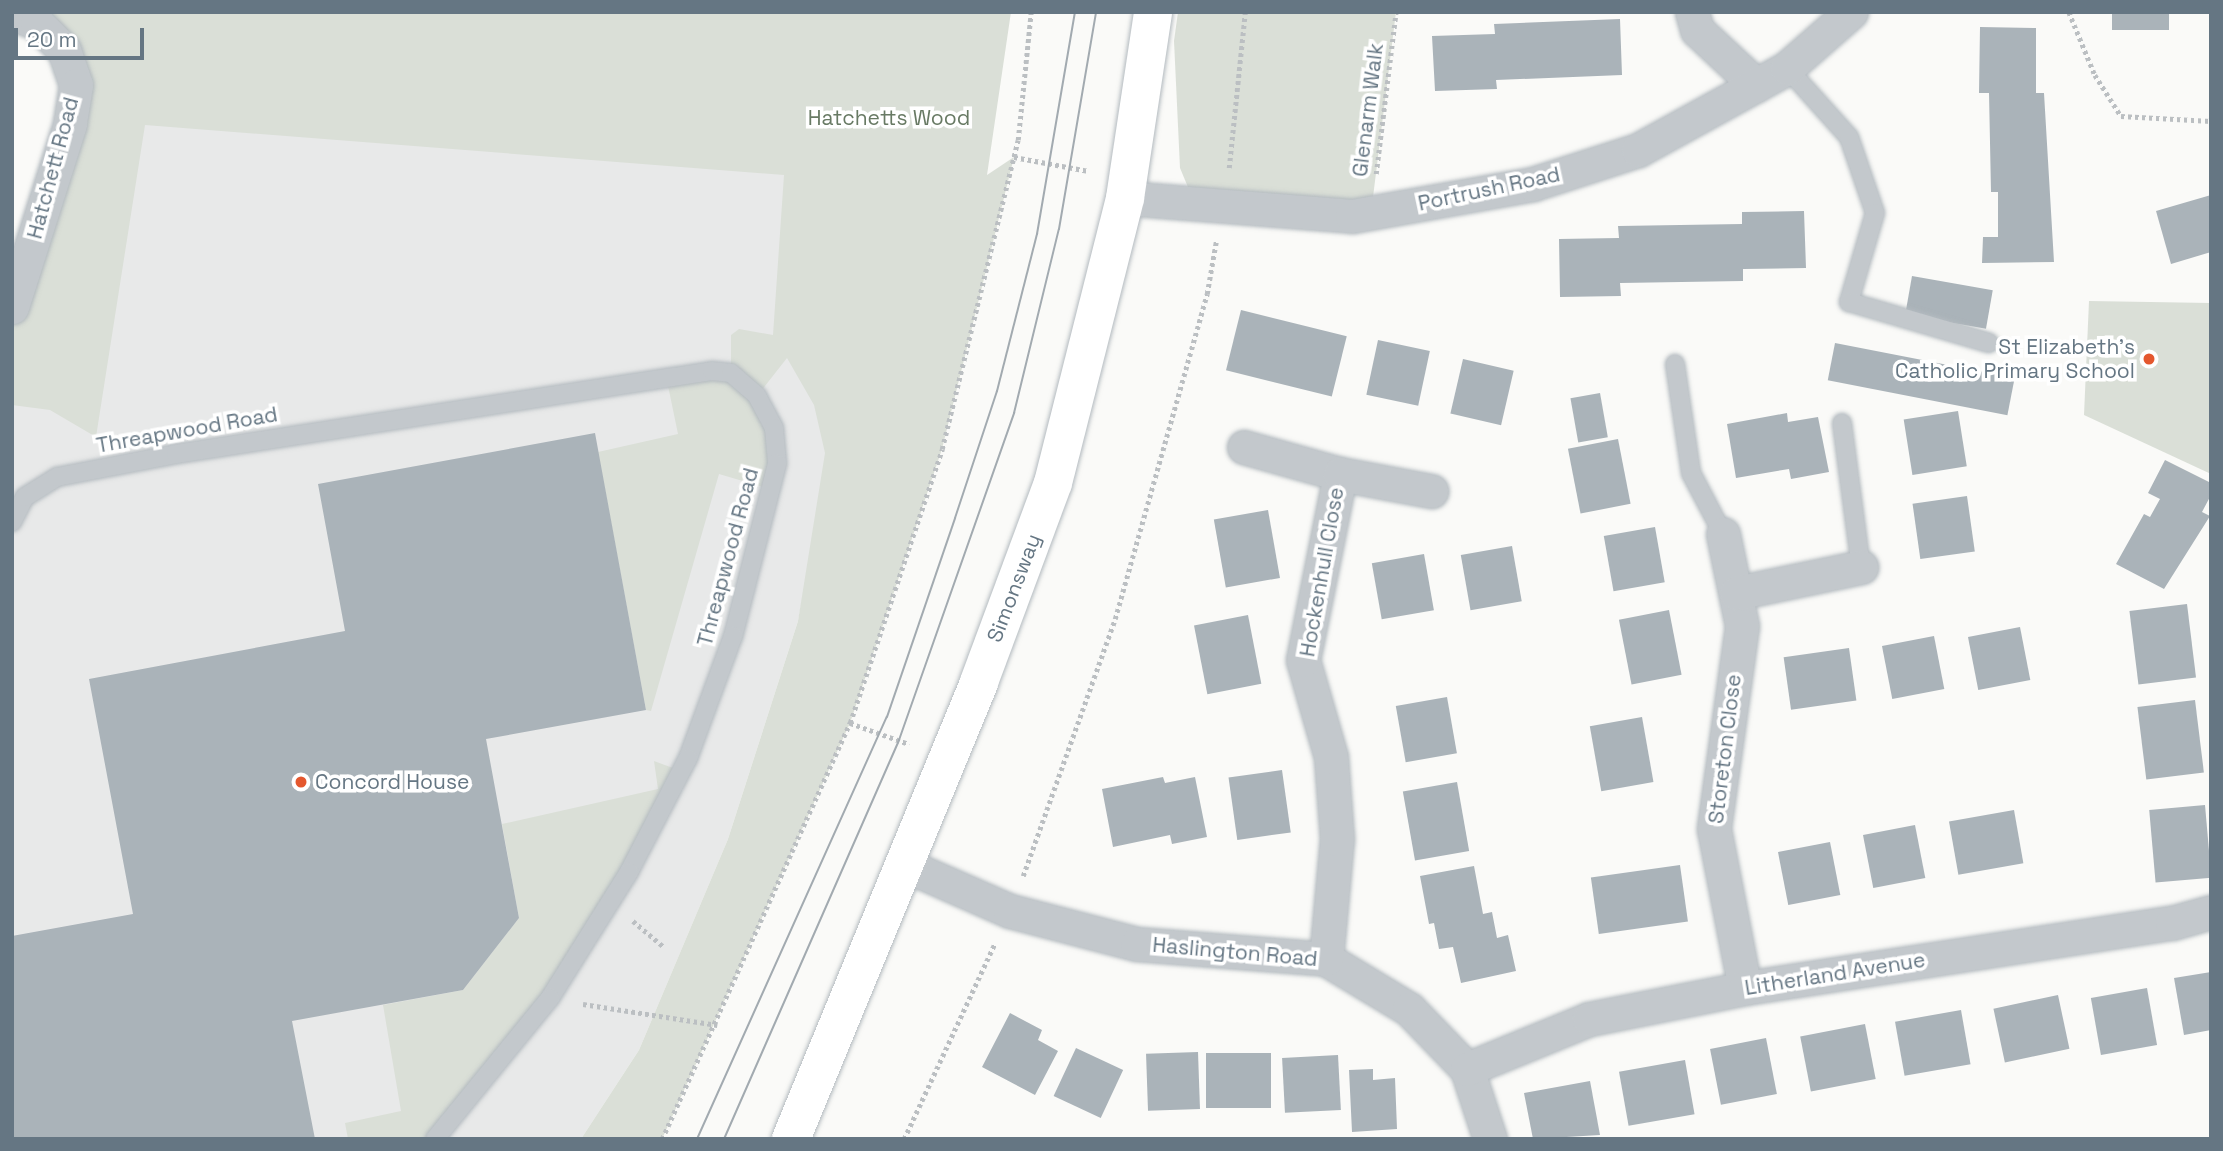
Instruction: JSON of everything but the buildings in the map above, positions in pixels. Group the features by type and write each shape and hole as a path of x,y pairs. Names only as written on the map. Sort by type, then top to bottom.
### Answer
{"street":[{"name":"Simonsway","path":"791,1139 947,759 1053,483 1127,188 1153,12"},
{"path":"1692,12 1697,30 1756,85"},
{"name":"Portrush Road","path":"1127,188 1222,206 1371,213 1533,184 1638,150 1787,68 1851,12"},
{"name":"Hatchett Road","path":"12,13 37,23 64,50 75,85 70,124 12,307"},
{"name":"Hockenhull Close","path":"1244,446 1340,474 1431,491"},
{"name":"Hockenhull Close","path":"1326,959 1337,839 1331,757 1303,660 1340,474"},
{"name":"Storeton Close","path":"1723,534 1742,626 1714,830 1745,988"},
{"path":"1735,593 1861,567"},
{"name":"Haslington Road","path":"904,864 1010,911 1138,944 1326,959 1409,1009 1467,1069 1490,1139"},
{"name":"Litherland Avenue","path":"1467,1069 1589,1019 1745,988 2172,923 2211,912"}],"lane":[{"path":"1787,68 1849,136 1875,213 1849,302 1989,343"},
{"path":"1675,364 1691,472 1723,534"},
{"name":"Threapwood Road","path":"12,522 25,497 57,477 650,378 731,373 766,412 774,428 777,464 733,636 688,758 611,902 550,998 435,1139"},
{"path":"1842,422 1861,567"}],"path":[{"path":"662,1139 716,1025 850,723 942,449 1014,158 1031,12"},
{"path":"904,1139 1010,911 1115,619 1207,295 1222,206 1245,12"},
{"name":"Glenarm Walk","path":"1371,213 1396,12"},
{"path":"2069,12 2095,75 2121,116 2211,121"},
{"path":"1014,158 1127,188"},
{"path":"850,723 947,759"},
{"path":"611,902 664,947"},
{"path":"550,998 716,1025"}],"shaded area":[{"path":"163,95 868,159 830,453 798,621 728,839 639,1050 581,1139 12,1139 12,307"}],"green space":[{"name":"Hatchetts Wood","path":"37,12 1011,12 987,175 1014,157 942,449 850,723 662,1139 581,1139 639,1050 728,839 798,621 825,453 814,405 787,358 757,396 766,412 770,489 719,474 651,711 646,710 598,452 678,434 666,376 731,373 731,335 739,329 773,335 784,175 145,125 96,437 50,410 12,405 12,307 75,85"},
{"path":"1178,12 1396,12 1371,213 1195,204 1180,168 1174,41"},
{"name":"St Elizabeth's Catholic Primary School","path":"2089,301 2211,303 2211,474 2084,415"},
{"path":"654,761 681,771 590,938 435,1139 348,1139 345,1123 401,1111 383,1005 463,990 519,918 502,824 658,789"}],"tram line":[{"path":"697,1139 887,717 955,518 997,391 1037,234 1075,12"},
{"path":"724,1139 899,740 1014,413 1059,229 1096,12"}],"place":[{"name":"St Elizabeth's Catholic Primary School","path":"2149,359"},
{"name":"Concord House","path":"301,782"}]}
